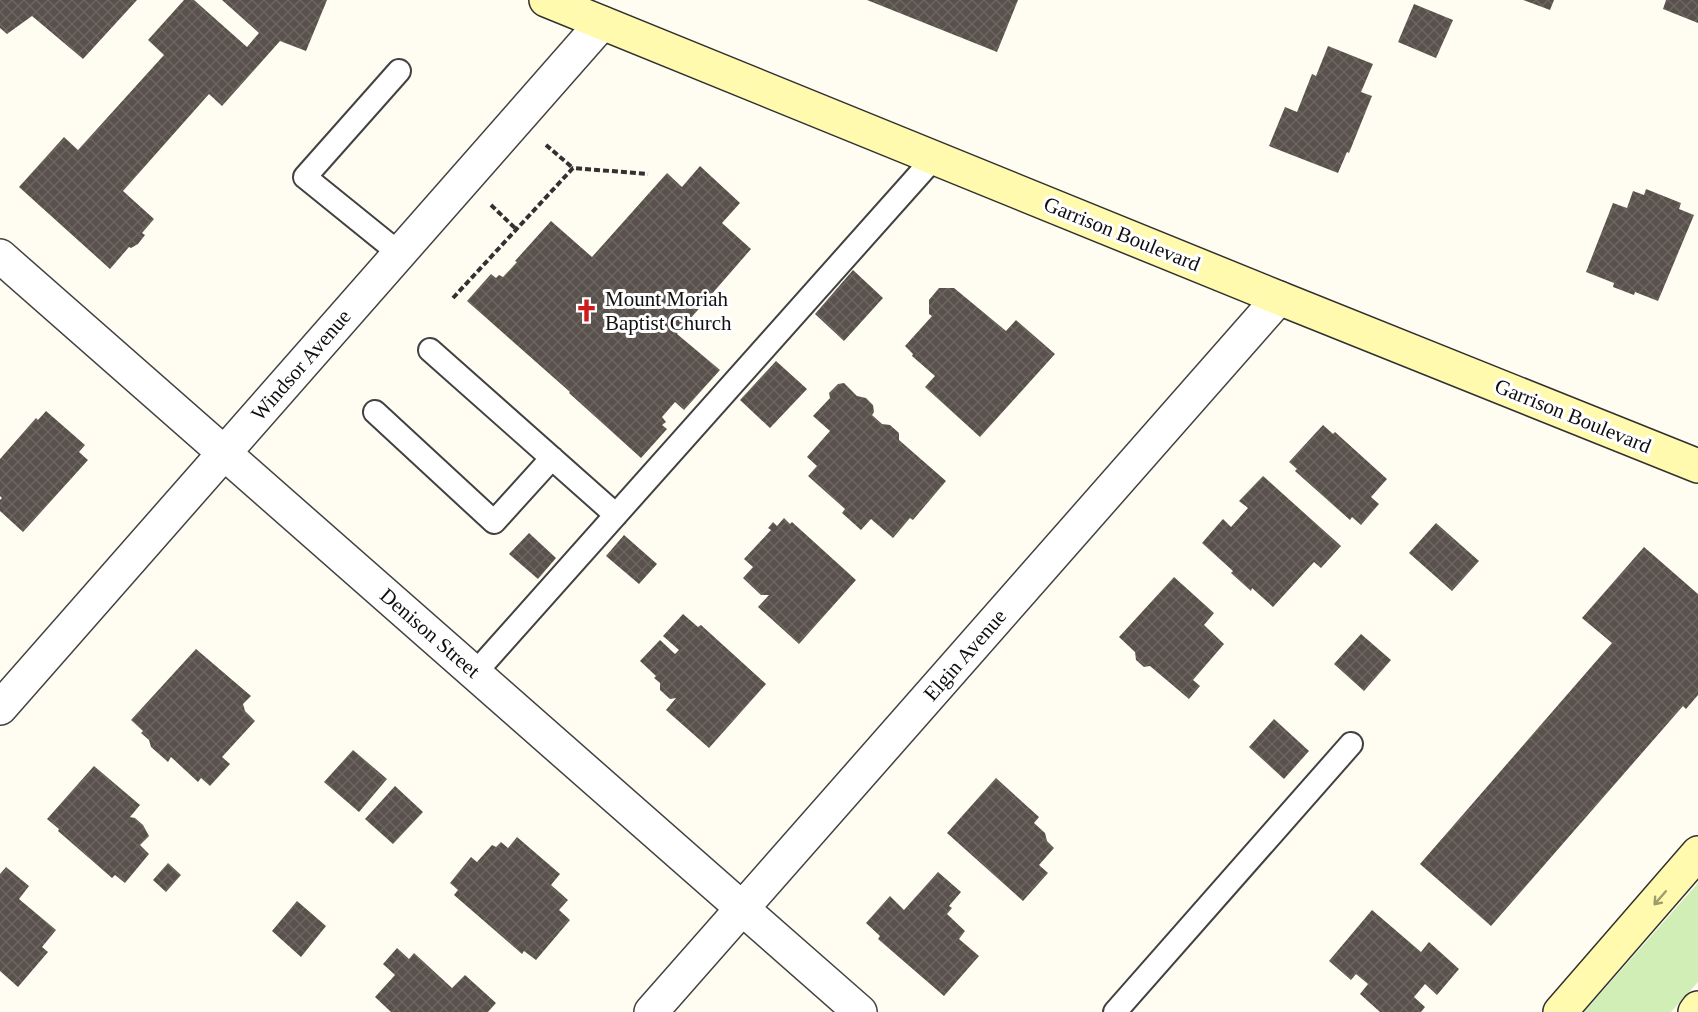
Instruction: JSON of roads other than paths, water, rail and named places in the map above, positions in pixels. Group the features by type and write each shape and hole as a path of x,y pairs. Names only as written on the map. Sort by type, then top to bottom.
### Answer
{"main road":[{"name":"Garrison Boulevard","path":"546,0 1698,466"},
{"path":"1560,1012 1698,854"},
{"path":"1695,1012 1698,1008"}],"street":[{"name":"Windsor Avenue","path":"0,708 602,23"},
{"name":"Denison Street","path":"0,256 860,1012"},
{"name":"Elgin Avenue","path":"651,1012 1279,298"}],"lane":[{"path":"399,71 305,177 399,253"},
{"path":"476,673 934,158"},
{"path":"430,351 616,515"},
{"path":"375,412 494,522 552,458"},
{"path":"1115,1012 1351,744"}],"place":[{"name":"Mount Moriah Baptist Church","path":"587,311"}]}
